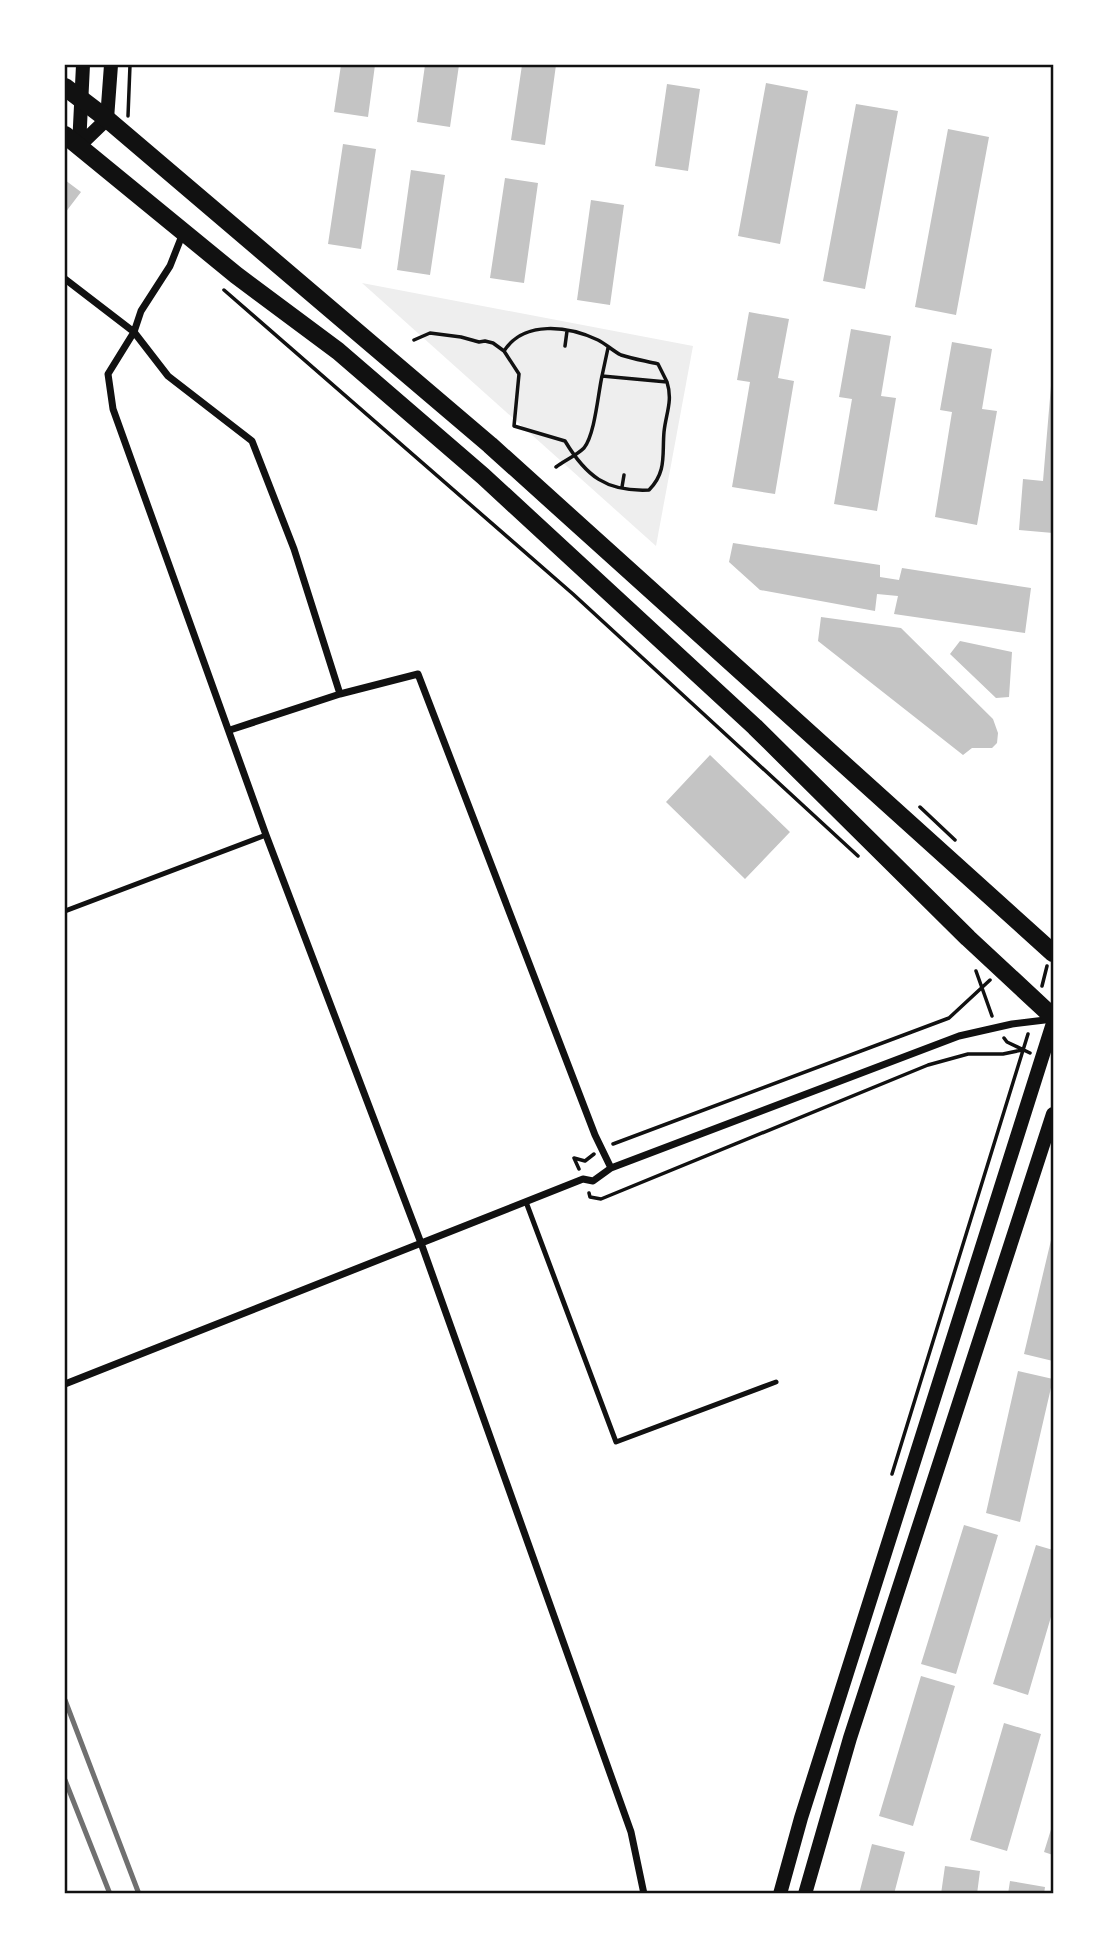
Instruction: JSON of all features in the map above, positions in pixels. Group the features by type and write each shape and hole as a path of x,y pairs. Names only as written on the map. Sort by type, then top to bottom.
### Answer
{"main road":[{"path":"72,141 81,99 83,65"},
{"path":"107,119 111,65"},
{"path":"65,87 107,119 490,446 1052,952"},
{"path":"72,141 107,119"},
{"path":"72,141 236,275 338,351 483,475 755,727 1053,1019 805,1805 780,1894"},
{"path":"805,1894 850,1738 1053,1114"}],"street":[{"path":"183,232 170,266 141,311 134,332 108,374 113,408 266,835 421,1243 631,1832 644,1894"},
{"path":"65,279 134,332 168,376 252,441 294,548 340,694"},
{"path":"230,730 340,694 418,674 595,1135 611,1168"},
{"path":"65,1384 583,1179 593,1181 611,1168 958,1037 1053,1019"}],"lane":[{"path":"65,911 266,835"},
{"path":"526,1202 616,1442 776,1381"}],"path":[{"path":"220,286 573,594 862,859"},
{"path":"414,340 430,333 493,343 504,351 519,374 514,426 565,441 573,455 597,480 622,487 649,489 657,482 663,467 664,431 671,395 658,365 618,354 598,340 567,331 527,330 509,343 504,351"},
{"path":"565,346 567,331"},
{"path":"556,467 583,449 589,437 609,350 607,345"},
{"path":"602,376 667,382"},
{"path":"622,487 624,475"},
{"path":"1038,1002 1052,952"},
{"path":"585,1161 602,1148 949,1018 983,989 1000,967"},
{"path":"976,970 996,1028 1006,1042 1042,1059"},
{"path":"888,1486 1032,1021"},
{"path":"601,1199 928,1065 968,1054 1003,1054 1023,1050"}],"shaded area":[{"path":"362,283 693,346 656,546"}],"building":[{"path":"341,65 375,65 368,117 334,112"},
{"path":"425,65 459,65 450,127 417,122"},
{"path":"522,65 556,65 545,145 511,140"},
{"path":"766,83 808,91 780,244 738,236"},
{"path":"667,84 700,89 688,171 655,166"},
{"path":"856,104 898,111 865,289 823,281"},
{"path":"948,129 989,137 956,315 915,307"},
{"path":"343,144 376,149 361,249 328,244"},
{"path":"411,170 445,175 430,275 397,270"},
{"path":"505,178 538,183 524,283 490,278"},
{"path":"65,180 81,192 65,213"},
{"path":"591,200 624,205 610,305 577,300"},
{"path":"749,312 789,319 778,378 794,381 775,494 732,487 750,382 737,380"},
{"path":"851,329 891,336 881,396 896,398 877,511 834,504 852,399 839,397"},
{"path":"952,342 992,349 982,409 997,411 977,525 935,517 952,412 940,410"},
{"path":"1051,386 1053,533 1019,530 1023,479 1043,481"},
{"path":"733,543 880,565 880,577 899,580 902,568 1031,588 1025,633 894,614 898,596 877,594 875,611 760,590 729,562"},
{"path":"821,617 901,628 993,719 998,733 997,743 992,748 972,748 963,755 818,641"},
{"path":"960,641 1012,652 1009,697 996,698 950,654"},
{"path":"710,755 790,832 745,879 666,802"},
{"path":"1053,1236 1053,1361 1024,1354"},
{"path":"1018,1371 1053,1379 1020,1522 986,1513"},
{"path":"964,1525 998,1535 956,1674 921,1664"},
{"path":"1036,1545 1053,1550 1053,1610 1028,1695 993,1684"},
{"path":"921,1676 955,1686 913,1826 879,1816"},
{"path":"1004,1723 1041,1734 1007,1851 970,1840"},
{"path":"1053,1823 1053,1855 1044,1852"},
{"path":"872,1844 905,1852 894,1894 859,1894"},
{"path":"945,1866 980,1871 977,1894 941,1894"},
{"path":"1010,1881 1045,1887 1044,1894 1008,1894"}],"railway":[{"path":"65,1700 139,1894"},
{"path":"65,1780 110,1894"}]}
